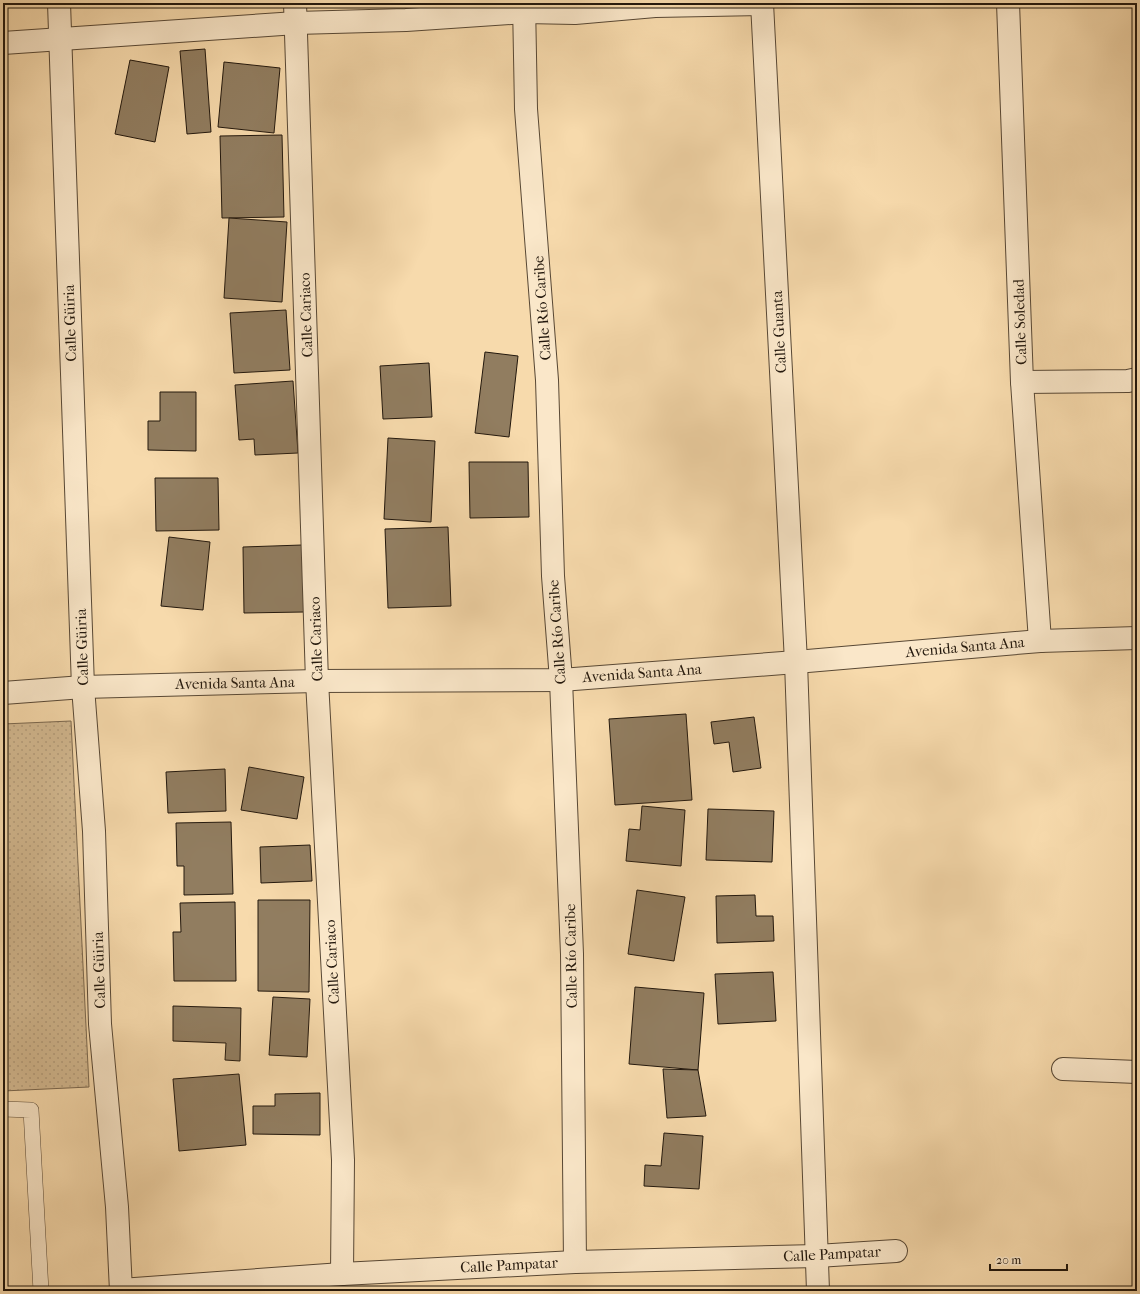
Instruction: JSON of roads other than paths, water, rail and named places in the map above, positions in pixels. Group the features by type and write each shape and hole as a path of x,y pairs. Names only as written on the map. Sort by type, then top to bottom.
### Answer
{"street":[{"name":"Calle Güiria","path":"59,3 83,687 94,831 100,1024 117,1207 121,1290"},
{"name":"Calle Soledad","path":"1008,3 1022,382 1040,640"},
{"path":"3,43 60,39 296,13 406,20 524,8 575,13 655,6 762,4"},
{"name":"Calle Guanta","path":"762,4 796,662 818,1291"},
{"name":"Calle Río Caribe","path":"524,8 526,109 547,380 552,576 561,680 572,954 575,1262"},
{"name":"Calle Cariaco","path":"296,13 318,681 343,1160 342,1274"},
{"path":"1022,382 1137,379"},
{"name":"Avenida Santa Ana","path":"3,693 83,687 318,681 561,680 796,662 1040,640 1137,638"},
{"path":"1063,1069 1137,1072"},
{"name":"Calle Pampatar","path":"121,1290 342,1274 575,1262 817,1256 896,1251"}],"lane":[{"path":"3,1109 31,1110 41,1291"}]}
